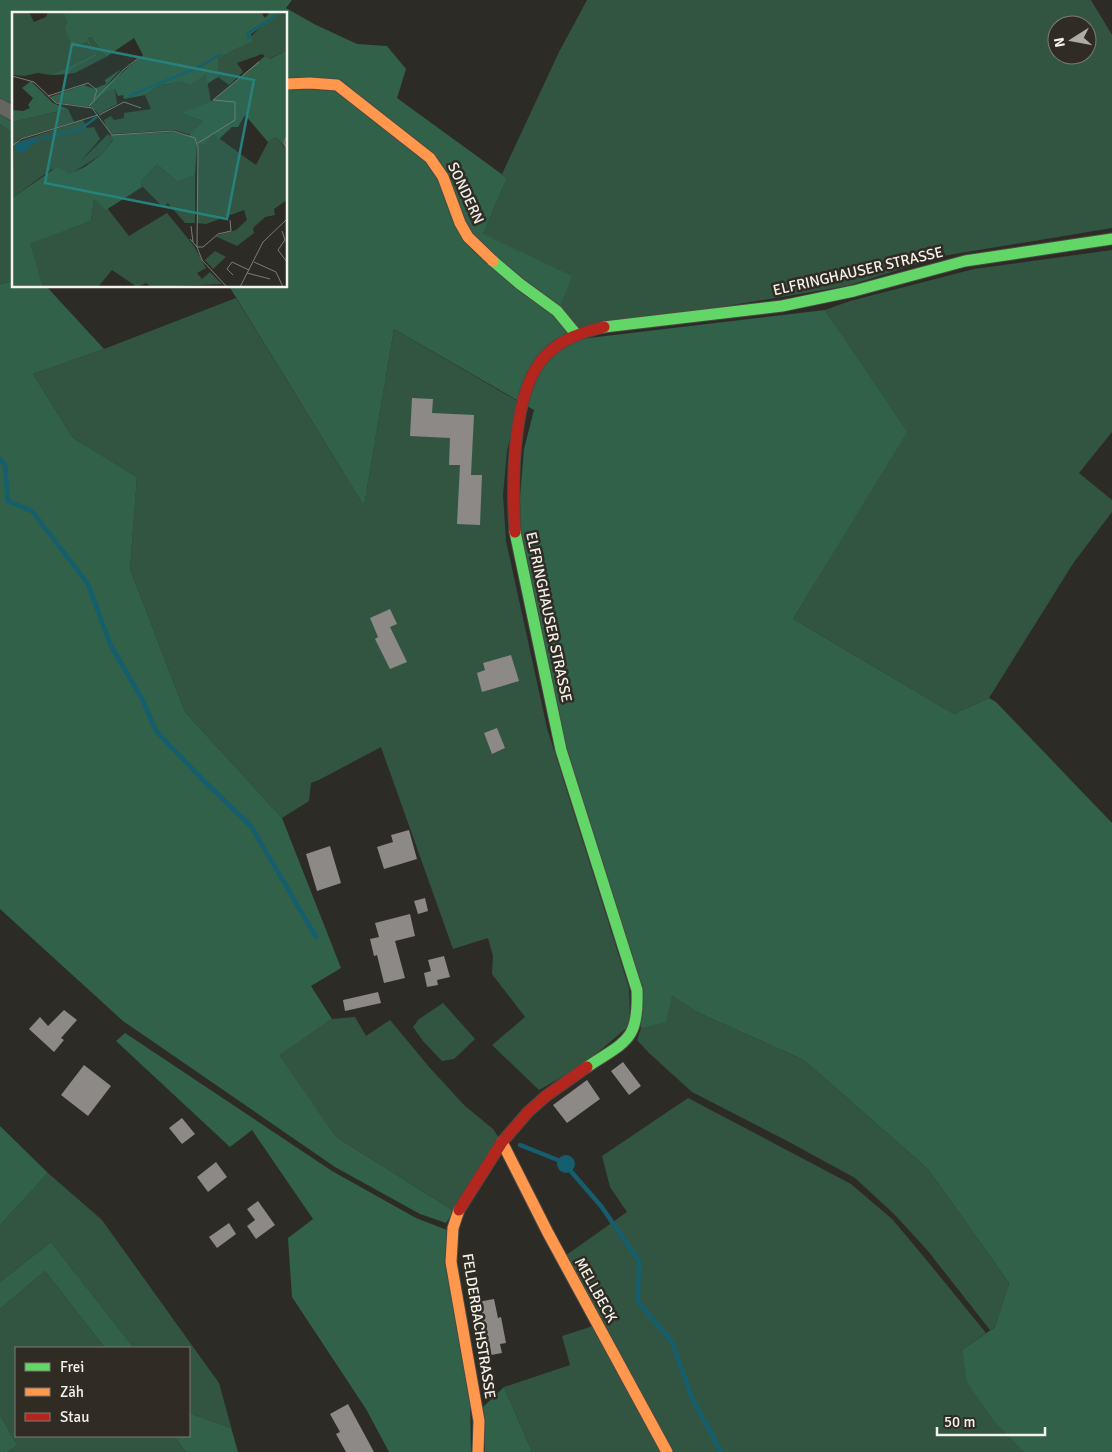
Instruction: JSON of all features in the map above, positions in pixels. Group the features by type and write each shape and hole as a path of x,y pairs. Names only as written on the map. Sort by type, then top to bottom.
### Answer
{"street":[{"name":"SONDERN","path":"288,84 337,85 430,158 442,176 460,223 468,237 489,258 556,311 576,334"},
{"path":"0,106 12,113"},
{"name":"ELFRINGHAUSER STRASSE","path":"510,1130 546,1096 624,1042 636,1024 638,1012 637,990 626,950 561,750 516,541 513,496 515,459 521,413 528,384 538,365 546,355 576,334 603,327 797,303 854,291 965,261 1112,239"},
{"name":"FELDERBACHSTRASSE","path":"478,1452 478,1421 473,1382 451,1262 453,1228 461,1206 510,1130"},
{"name":"MELLBECK","path":"502,1142 548,1233 667,1452"}],"green space":[{"path":"0,0 292,0 286,8 314,24 357,44 387,46 406,69 397,98 507,178 483,234 572,276 557,314 580,339 825,310 907,432 793,619 954,714 989,698 996,702 1112,823 1112,1452 1024,1452 994,1421 967,1382 962,1350 995,1327 1009,1283 928,1169 804,1060 697,1012 672,995 666,1022 641,1028 566,749 521,538 520,497 524,449 534,410 394,329 364,506 230,288 288,288 288,12 12,12 12,133 0,124"},
{"path":"587,0 1091,0 1112,35 1112,228 943,256 847,286 577,331 483,234 507,178 502,174 559,52"},
{"path":"0,124 12,133 12,281 0,284"},
{"path":"1112,250 1112,432 1079,473 1112,500 1112,512 1074,562 989,698 954,714 793,619 906,432 825,310 850,301 974,269"},
{"path":"12,281 12,288 48,288 104,349 33,374 73,438 137,477 130,569 185,712 282,818 341,968 311,986 332,1019 279,1055 336,1137 454,1211 446,1223 420,1214 335,1167 123,1021 0,909 0,284"},
{"path":"236,298 364,506 394,329 519,402 507,451 503,495 506,541 547,728 629,988 630,1025 583,1065 539,1090 492,1045 525,1017 492,974 493,956 488,938 453,949 381,747 311,783 309,801 282,818 185,712 130,569 137,477 73,438 33,374"},
{"path":"672,994 697,1012 804,1060 928,1169 1009,1283 995,1327 990,1330 928,1251 894,1214 855,1178 692,1092 649,1053 637,1040 641,1028"},
{"path":"443,1003 475,1039 454,1059 442,1061 413,1027 419,1019"},
{"path":"355,1017 366,1036 390,1020 465,1106 493,1129 499,1138 454,1211 336,1137 278,1055 332,1019"},
{"path":"125,1033 332,1171 416,1218 447,1230 470,1398 471,1452 389,1452 366,1409 292,1297 288,1238 313,1219 252,1130 230,1147 116,1041"},
{"path":"688,1098 851,1184 892,1219 986,1333 962,1350 968,1383 1025,1452 671,1452 565,1256 627,1212 610,1187 602,1156"},
{"path":"0,1126 48,1173 0,1225"},
{"path":"48,1173 102,1220 219,1383 238,1452 231,1428 190,1413 190,1347 133,1347 51,1242 0,1282 0,1225"},
{"path":"51,1242 133,1347 104,1347 45,1271 0,1309 0,1282"},
{"path":"45,1271 104,1347 15,1347 15,1437 175,1437 186,1452 7,1452 17,1445 0,1415 0,1309"},
{"path":"593,1326 662,1452 532,1452 504,1387 570,1365 562,1336"},
{"path":"504,1387 532,1452 485,1452 483,1407"},
{"path":"190,1413 231,1428 238,1452 186,1452 175,1437 190,1437"},
{"path":"0,1415 17,1445 7,1452 0,1452"}],"water":[{"path":"566,1155 572,1158 575,1164 572,1170 566,1173 560,1170 557,1164 560,1158"}],"building":[{"path":"412,398 433,399 432,413 474,415 471,475 482,475 480,525 457,524 460,465 449,465 450,438 410,436"},
{"path":"390,609 397,624 390,627 407,662 390,669 375,639 378,637 370,618"},
{"path":"511,655 519,681 482,692 477,673 485,670 483,663"},
{"path":"497,728 505,748 492,754 484,733"},
{"path":"409,830 417,859 384,869 377,847 393,842 391,835"},
{"path":"330,846 341,883 317,891 306,854"},
{"path":"425,898 428,911 418,914 414,901"},
{"path":"410,914 415,936 395,941 405,978 384,983 377,955 374,956 370,939 379,937 375,923"},
{"path":"444,956 450,977 437,980 438,985 427,987 424,973 431,971 428,960"},
{"path":"378,992 381,1003 345,1011 343,1000"},
{"path":"64,1010 77,1020 61,1038 64,1040 54,1052 29,1029 40,1017 48,1026"},
{"path":"623,1062 641,1086 629,1095 611,1071"},
{"path":"84,1065 111,1086 88,1116 61,1095"},
{"path":"587,1080 600,1099 567,1123 553,1105"},
{"path":"182,1118 195,1134 182,1144 169,1128"},
{"path":"216,1162 227,1177 208,1192 197,1177"},
{"path":"258,1201 275,1225 256,1239 247,1226 255,1220 247,1209"},
{"path":"229,1223 236,1234 217,1248 209,1237"},
{"path":"494,1299 498,1318 501,1317 506,1343 500,1344 502,1353 491,1355 489,1346 482,1347 472,1303"},
{"path":"348,1404 374,1452 346,1452 336,1434 340,1432 330,1414"}],"waterway":[{"path":"0,459 5,466 8,501 32,511 88,584 111,646 142,699 156,731 251,826 316,937"},
{"path":"520,1145 563,1162"},
{"path":"568,1168 601,1206 639,1261 638,1302 672,1342 692,1398 721,1452"}],"traffic: fast":[{"path":"604,327 782,306 854,291 965,261 1112,239"},
{"path":"493,261 520,284 557,311 576,334"},
{"path":"515,532 561,750 637,990 636,1020 627,1038 612,1051 587,1067"}],"traffic: slow":[{"path":"288,84 337,85 430,158 443,177 460,223 468,237 493,261"},
{"path":"502,1142 548,1233 667,1452"},
{"path":"459,1210 453,1228 451,1262 479,1421 478,1452"}],"traffic: jam":[{"path":"515,532 514,465 516,439 526,391 534,371 552,349 566,340 604,327"},
{"path":"459,1210 502,1142 528,1112 546,1096 587,1067"}]}
